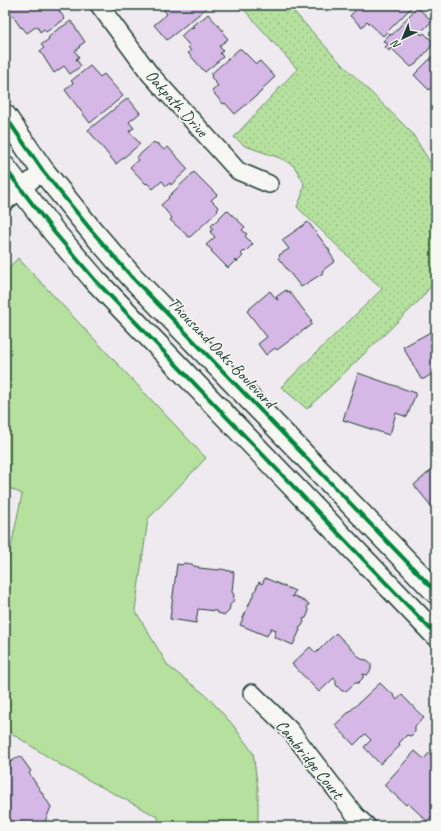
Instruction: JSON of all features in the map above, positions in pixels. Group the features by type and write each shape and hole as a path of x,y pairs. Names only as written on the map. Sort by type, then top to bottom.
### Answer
{"main road":[{"name":"Thousand Oaks Boulevard","path":"5,116 43,171 91,230 132,276 436,592"},
{"path":"5,168 13,196 64,244 124,312 436,635"}],"street":[{"name":"Oakpath Drive","path":"99,5 150,74 238,171 269,184"},
{"path":"13,196 43,171"},
{"name":"Cambridge Court","path":"252,694 290,730 356,816 367,826"}],"green space":[{"path":"240,5 288,5 334,56 412,133 436,172 436,280 419,301 307,409 281,387 382,289 297,207 302,195 304,183 294,166 280,158 245,146 234,137 297,69"},
{"path":"18,258 206,458 148,519 135,610 168,666 207,696 233,725 253,753 258,789 258,826 159,826 158,817 62,766 5,729 5,576 22,494 5,486 5,272"}],"building":[{"path":"13,5 55,5 65,19 46,32 44,29 40,32 37,26 27,33 22,27 21,28 8,9"},
{"path":"165,5 206,5 208,7 167,40 154,25 167,14 163,9 166,6"},
{"path":"360,5 414,5 383,36 367,21 362,27 350,16"},
{"path":"417,7 432,21 420,33 422,35 424,33 434,43 416,64 411,67 391,48 389,51 385,47 388,44 383,41 390,34 392,35"},
{"path":"208,14 224,32 223,33 228,39 219,46 223,51 220,53 223,57 205,72 188,53 191,51 188,47 190,46 181,36 191,27 194,27 192,26"},
{"path":"71,21 85,42 75,51 79,57 76,59 81,66 70,74 64,66 54,73 40,51 44,48 41,45 49,39 48,38 54,32"},
{"path":"239,49 241,49 256,64 260,61 275,77 261,90 262,91 235,114 225,103 223,104 212,91 218,86 211,77 211,74"},
{"path":"436,53 436,82 429,90 414,75"},
{"path":"90,66 100,77 104,74 123,96 90,123 65,90 73,83 71,81"},
{"path":"128,98 140,113 129,122 134,128 129,131 140,144 116,164 88,130"},
{"path":"154,142 164,150 168,147 188,169 171,185 170,183 166,186 162,181 153,189 147,183 146,184 130,167 138,160 136,158"},
{"path":"194,172 217,195 211,200 219,208 217,210 218,211 189,237 170,220 172,218 161,205"},
{"path":"227,210 245,227 242,230 247,234 245,236 253,244 241,254 243,256 237,262 236,260 228,268 206,245 215,237 210,232 213,229 211,226"},
{"path":"308,222 330,251 329,252 335,261 322,271 323,273 301,287 278,258 280,256 279,255 289,249 282,240"},
{"path":"286,290 287,292 289,291 312,321 310,322 312,324 277,350 275,348 266,355 258,344 267,337 247,311 270,291 277,300 278,299 276,297"},
{"path":"436,329 436,371 424,379 421,379 403,347"},
{"path":"358,373 416,393 407,417 396,413 389,435 343,420"},
{"path":"436,466 436,512 414,485"},
{"path":"184,563 192,564 199,568 221,569 234,572 232,592 234,595 233,602 230,605 229,611 225,615 216,611 198,609 196,623 170,619 177,564 182,565"},
{"path":"265,578 295,591 292,597 295,596 309,604 307,608 309,611 306,618 303,619 304,622 299,628 300,630 293,645 274,637 276,630 271,628 267,636 240,625 259,582 262,584"},
{"path":"336,633 361,659 367,660 371,663 371,670 367,675 363,674 363,678 358,683 355,683 346,691 342,691 336,685 334,678 319,692 292,664 310,647 316,653"},
{"path":"380,683 389,692 391,692 397,700 402,695 424,718 415,726 415,732 411,736 407,735 399,743 400,746 380,764 364,747 371,740 365,734 354,745 335,725"},
{"path":"415,751 424,759 429,753 436,760 436,812 427,821 408,803 406,805 384,785"},
{"path":"20,756 31,771 29,773 51,807 43,826 5,826 5,771 10,768 7,764"}],"cycle path":[{"path":"5,116 43,171 131,276 436,592"},
{"path":"5,168 54,232 95,280 436,635"}]}
